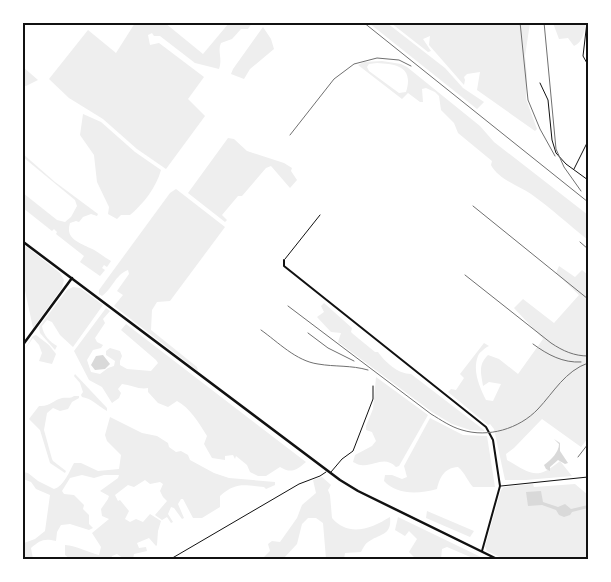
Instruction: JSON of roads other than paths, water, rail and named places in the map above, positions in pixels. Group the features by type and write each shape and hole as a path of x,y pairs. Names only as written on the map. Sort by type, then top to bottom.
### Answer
{"main road":[{"path":"22,241 328,472 358,491 499,560"},
{"path":"22,346 72,278"}],"street":[{"path":"587,22 583,56 588,65"},
{"path":"540,82 548,100 552,140 556,153 566,164 588,180"},
{"path":"574,169 588,141"},
{"path":"320,215 284,260 284,266 486,427 493,440 500,486 482,551"},
{"path":"169,560 299,484 328,472 352,451 373,399 373,386"},
{"path":"500,486 588,477"}],"railway":[{"path":"363,22 588,202"},
{"path":"520,22 528,100 540,129 555,156"},
{"path":"544,22 556,149 564,167 581,191"},
{"path":"290,135 334,79 354,64 377,58 399,60 411,66"},
{"path":"473,206 588,299"},
{"path":"580,242 588,249"},
{"path":"465,275 551,343 569,353 588,356"},
{"path":"288,306 431,414 454,427 472,432 482,433 503,430 522,422 538,409 566,377 588,363"},
{"path":"261,330 295,355 310,362 368,370"},
{"path":"308,333 328,348 354,361"},
{"path":"533,344 556,358 581,362"},
{"path":"578,457 588,444"}]}
